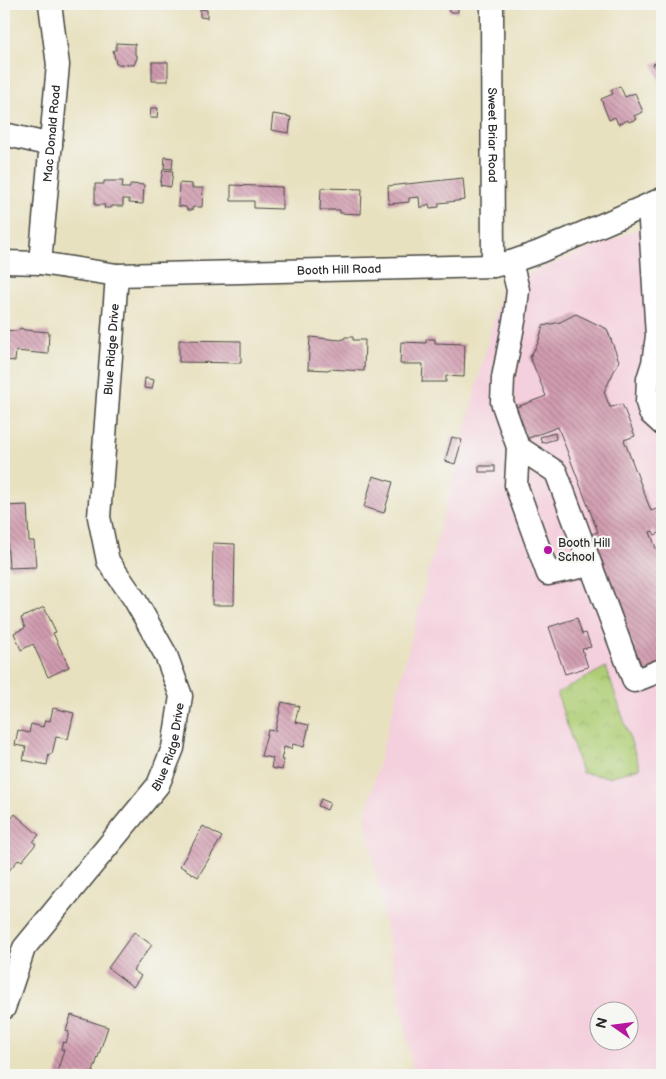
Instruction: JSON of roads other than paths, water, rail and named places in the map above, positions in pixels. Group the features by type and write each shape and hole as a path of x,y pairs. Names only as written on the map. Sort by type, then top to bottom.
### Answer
{"street":[{"name":"Mac Donald Road","path":"40,264 58,65 50,4"},
{"name":"Sweet Briar Road","path":"492,4 502,264 518,290 503,378 502,402 518,447"},
{"path":"4,134 51,145"},
{"path":"655,202 656,336 653,363 648,379 647,402 650,413 662,424"},
{"name":"Booth Hill Road","path":"4,262 40,264 117,275 502,264 539,252 655,202"},
{"name":"Blue Ridge Drive","path":"4,1008 24,948 158,785 173,748 181,696 166,655 135,600 108,561 99,517 117,275"},
{"path":"518,447 516,484 548,574 590,565"},
{"path":"518,447 556,472 634,681 662,670"}],"place":[{"name":"Booth Hill School","path":"548,550"}]}
